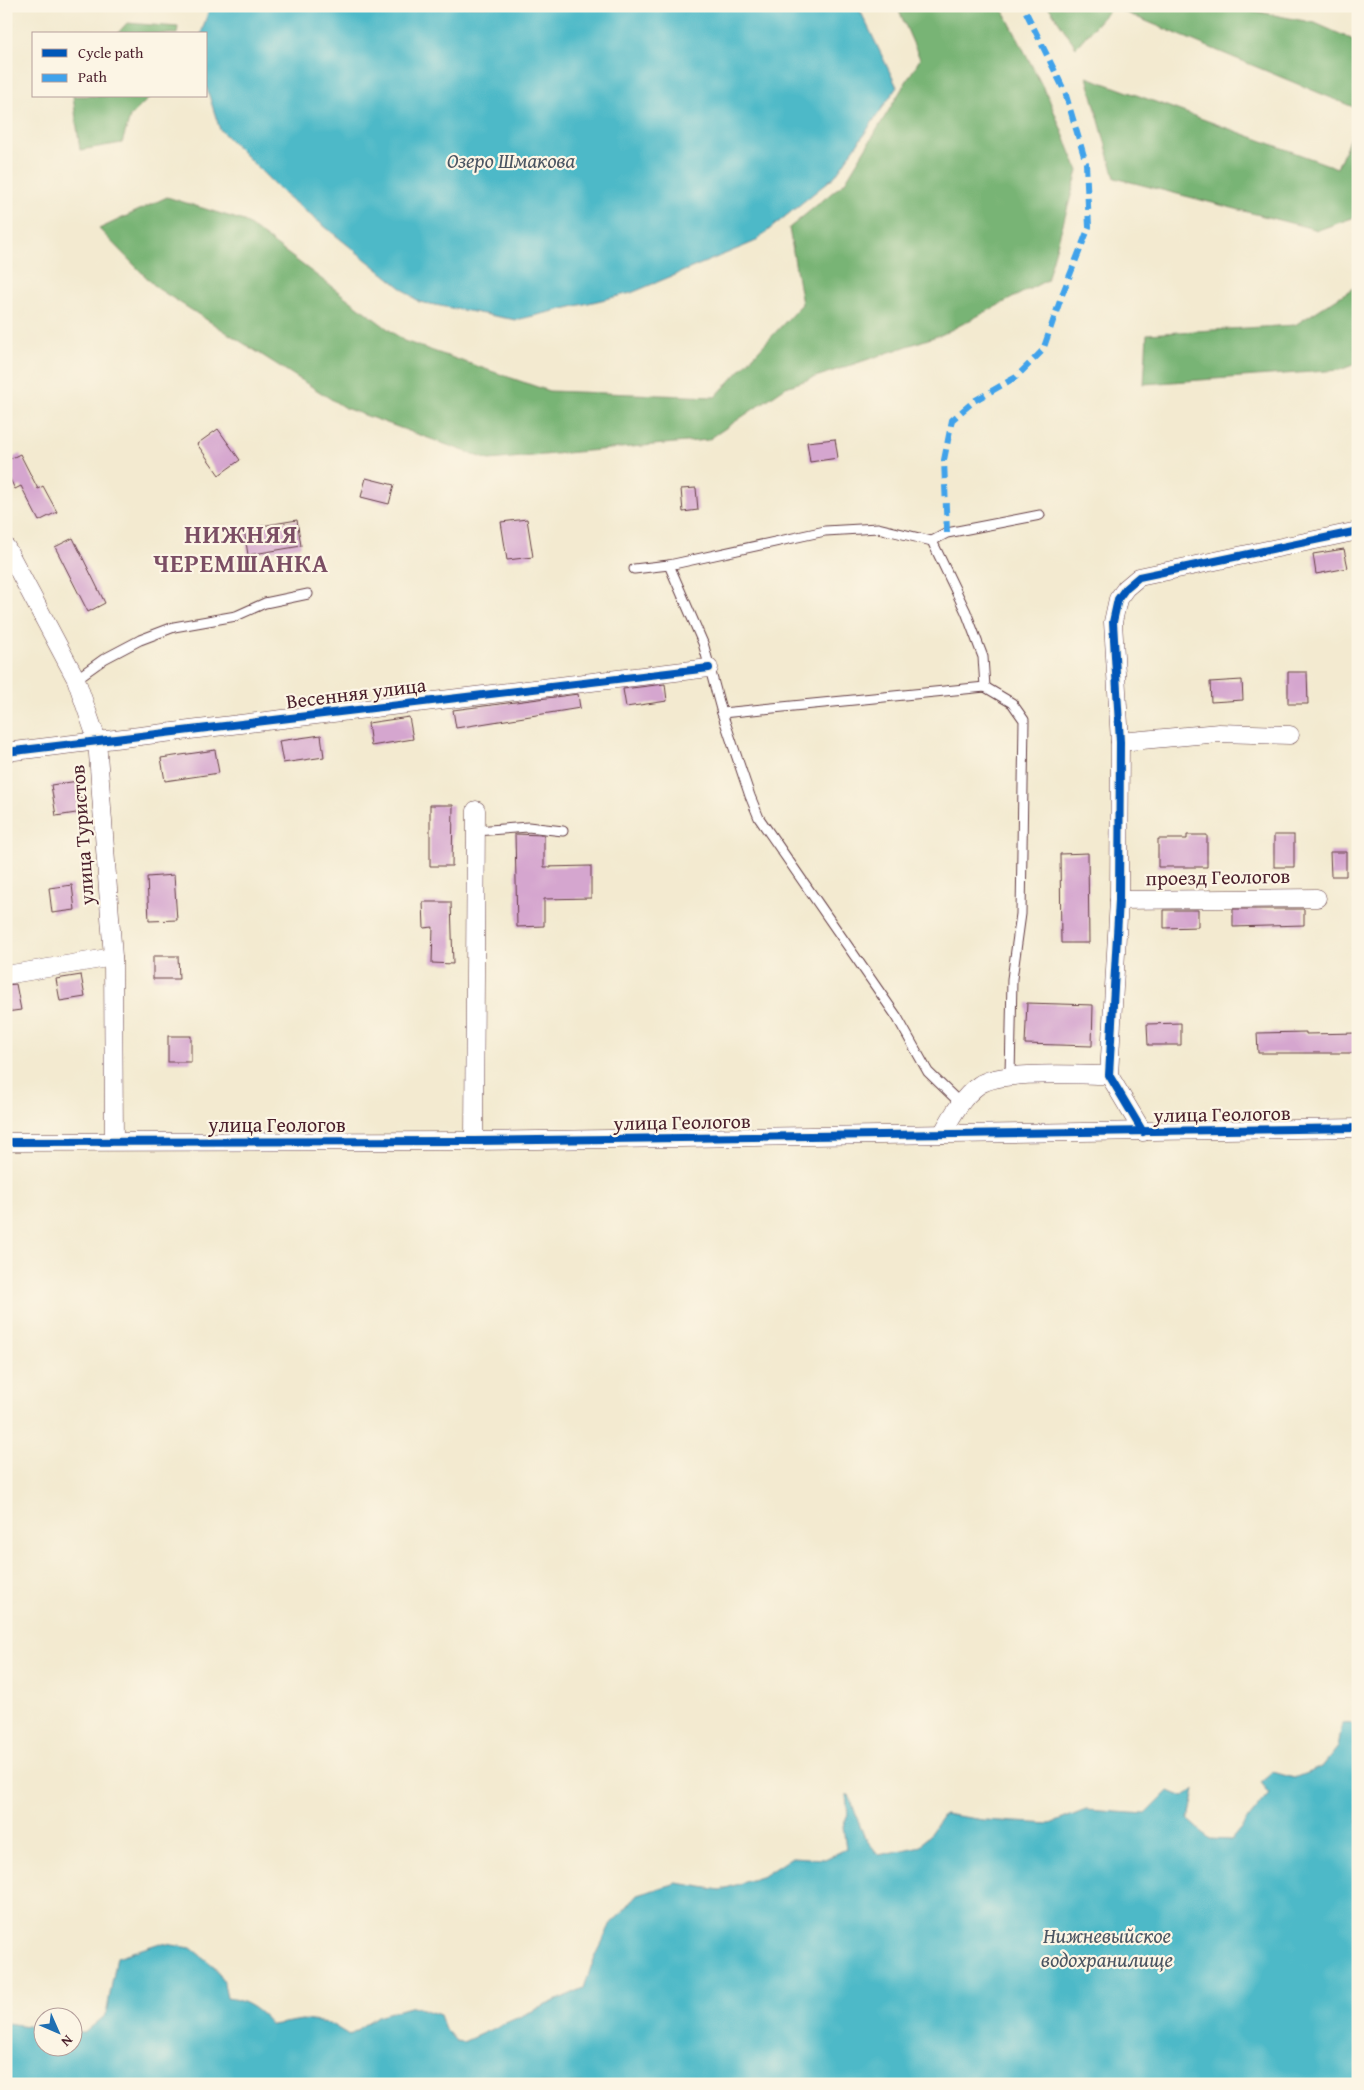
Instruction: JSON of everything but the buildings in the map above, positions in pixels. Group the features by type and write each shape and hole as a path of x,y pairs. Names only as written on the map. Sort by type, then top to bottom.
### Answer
{"street":[{"path":"1143,1132 1109,1075 1119,900 1120,742 1113,622 1118,599 1126,588 1139,577 1358,531"},
{"name":"улица Туристов","path":"6,547 76,679 97,740 113,956 114,1141"},
{"name":"Весенняя улица","path":"6,752 709,668"},
{"path":"1120,742 1220,733 1290,735"},
{"path":"474,1141 476,810"},
{"name":"проезд Геологов","path":"1119,900 1317,898"},
{"path":"6,975 113,956"},
{"path":"942,1134 960,1103 980,1084 1010,1076 1109,1075"},
{"name":"улица Геологов","path":"6,1142 474,1141 1358,1128"}],"lane":[{"path":"634,569 669,565 825,531 878,528 932,541 948,533 1040,515"},
{"path":"932,541 966,612 983,657 985,687"},
{"path":"669,565 703,643 722,713 750,796 760,818 897,1018 928,1072 960,1103"},
{"path":"76,679 104,659 157,633 174,627 236,616 265,603 308,594"},
{"path":"722,713 985,687 1012,703 1024,720 1021,914 1012,979 1010,1076"},
{"path":"476,831 528,827 563,831"}],"green space":[{"path":"897,6 1001,6 1049,99 1078,171 1047,280 943,334 786,387 708,440 489,460 345,408 157,288 99,229 167,197 244,221 404,341 549,391 715,397 802,304 789,228 845,182 920,59"},
{"path":"1048,6 1228,6 1315,23 1358,42 1358,109 1112,7 1076,47"},
{"path":"127,23 178,27 177,32 119,32"},
{"path":"1087,77 1337,168 1358,119 1358,216 1318,230 1115,178"},
{"path":"73,98 149,98 130,117 122,143 80,150"},
{"path":"1358,285 1358,363 1340,370 1144,384 1147,334 1295,325"}],"water":[{"name":"Озеро Шмакова","path":"210,6 858,6 897,87 835,176 754,242 631,293 516,320 419,302 284,194 220,130 208,92 208,32 202,32"},
{"name":"Нижневыйское водохранилище","path":"1358,1723 1358,2084 6,2084 6,2023 32,2027 32,2058 82,2058 82,2033 106,2015 117,1957 160,1943 191,1948 215,1967 224,1984 227,1998 240,2001 252,2007 272,2025 302,2020 329,2023 349,2035 377,2016 413,2006 440,2015 445,2029 456,2041 463,2042 584,1988 609,1927 637,1895 677,1883 720,1890 763,1876 792,1857 825,1859 846,1849 843,1826 848,1815 846,1795 849,1795 864,1837 879,1855 921,1846 944,1814 984,1820 1050,1824 1086,1810 1146,1814 1169,1791 1183,1797 1195,1789 1189,1820 1210,1839 1231,1840 1269,1794 1261,1782 1273,1772 1294,1778 1322,1767 1338,1747 1342,1724"}],"marked path":[{"path":"947,533 944,460 952,420 974,401 1016,377 1043,350 1089,227 1086,163 1065,92 1023,6"}],"cycle path":[{"path":"1143,1132 1109,1075 1119,900 1120,742 1113,622 1118,599 1126,588 1139,577 1358,531"},
{"path":"6,752 709,668"},
{"path":"6,1142 474,1141 1358,1128"}],"district":[{"name":"НИЖНЯЯ ЧЕРЕМШАНКА","path":"241,548"}]}
